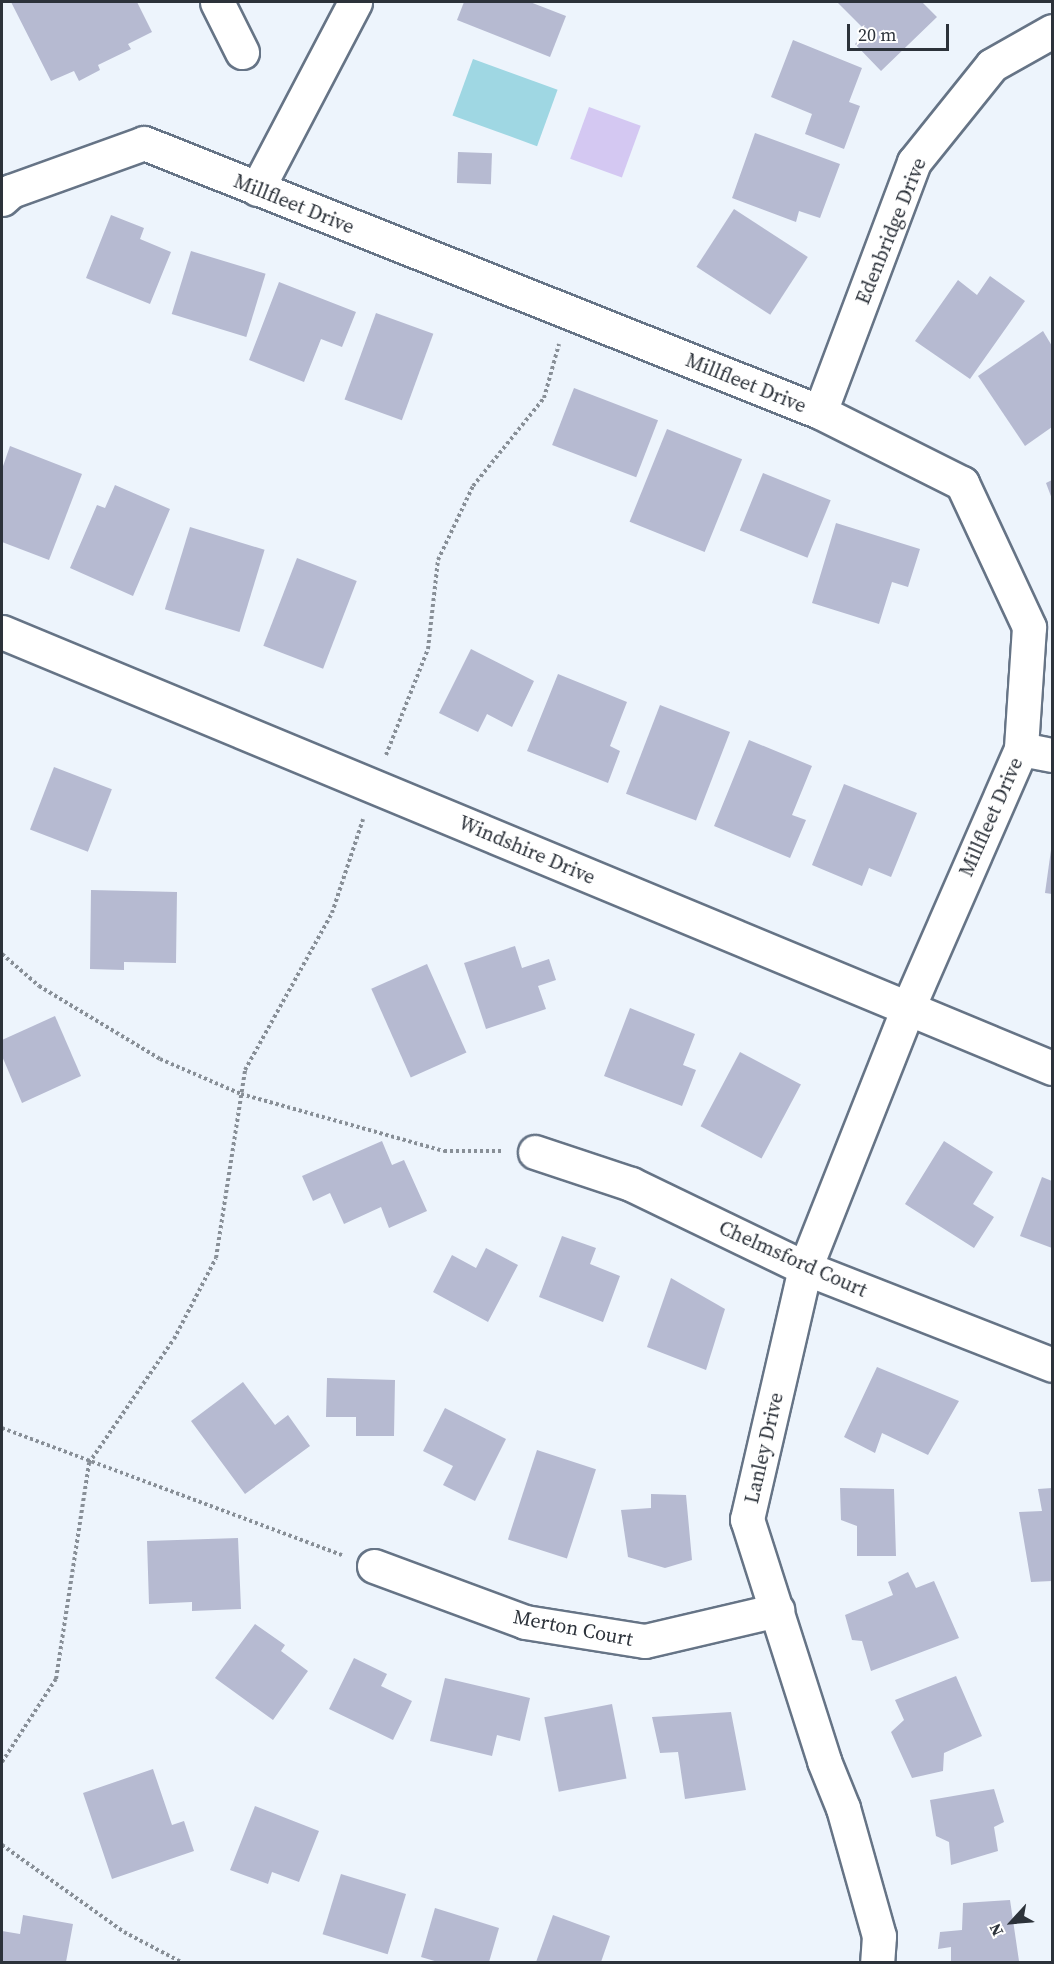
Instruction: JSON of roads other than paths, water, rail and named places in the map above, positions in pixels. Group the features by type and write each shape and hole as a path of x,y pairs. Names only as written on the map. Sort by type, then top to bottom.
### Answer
{"street":[{"path":"216,2 242,52"},
{"path":"256,189 355,2"},
{"name":"Edenbridge Drive","path":"820,412 914,162 992,65 1053,31"},
{"name":"Millfleet Drive","path":"2,199 11,191 144,143 820,412 962,483 1029,627 1037,752 908,1008"},
{"name":"Windshire Drive","path":"2,632 1053,1068"},
{"name":"Lanley Drive","path":"877,1962 879,1936 843,1808 824,1761 747,1519 806,1268 908,1008"},
{"name":"Chelmsford Court","path":"535,1152 631,1184 806,1268 1053,1365"},
{"name":"Merton Court","path":"374,1566 525,1622 645,1641 777,1610"}],"water":[{"path":"473,59 558,90 537,146 452,115"}]}
